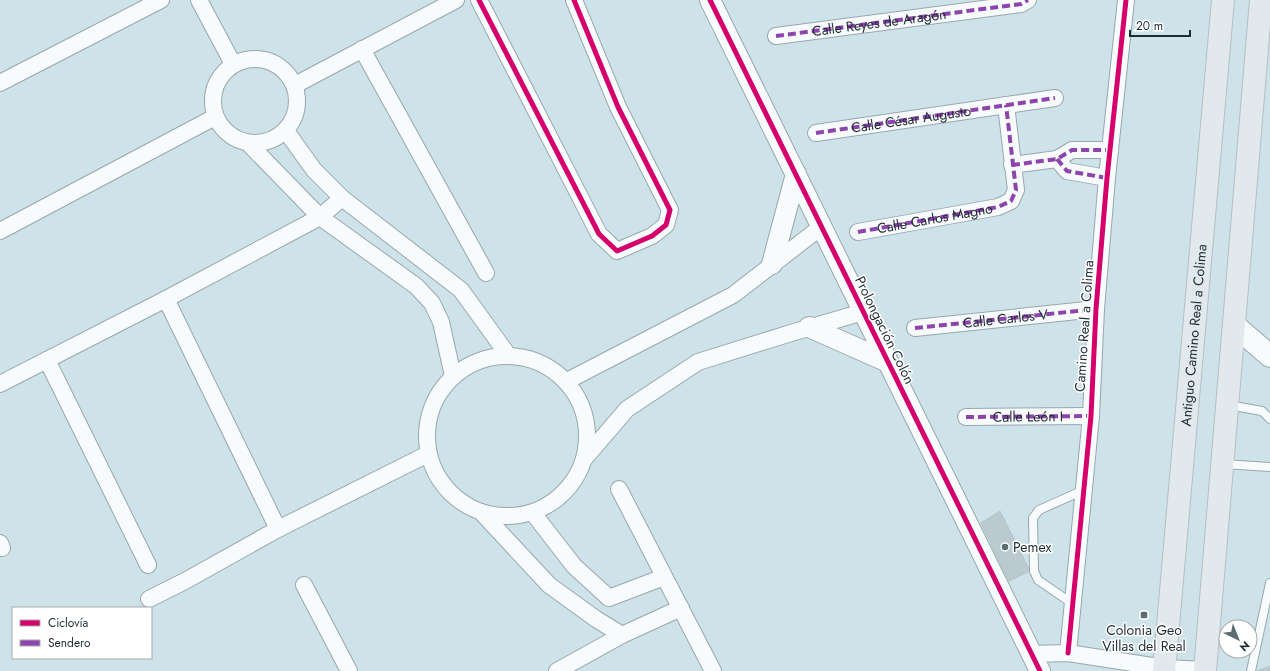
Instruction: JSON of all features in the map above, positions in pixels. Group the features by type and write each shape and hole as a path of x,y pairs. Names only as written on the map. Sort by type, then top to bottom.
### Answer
{"main road":[{"name":"Antiguo Camino Real a Colima","path":"1165,669 1223,0"},
{"path":"1205,670 1261,0"},
{"path":"1234,325 1270,356"}],"street":[{"path":"0,83 161,0"},
{"path":"199,0 233,64"},
{"path":"295,85 456,0"},
{"path":"479,0 599,234 617,251 652,236 666,225 670,210 618,107 574,0"},
{"name":"Prolongación Colón","path":"710,0 1035,662"},
{"name":"Calle Reyes de Aragón","path":"776,36 1021,4 1028,0"},
{"name":"Camino Real a Colima","path":"1068,653 1091,416 1096,309 1107,178 1126,0"},
{"path":"362,49 486,273"},
{"path":"249,144 268,142 286,131 297,109 295,85 280,66 256,58 233,64 214,88 215,117 228,135 249,144 320,217 416,286 432,303 441,322 453,376"},
{"name":"Calle César Augusto","path":"816,133 1055,98"},
{"path":"1006,105 1012,165 1057,159 1072,150 1110,150"},
{"path":"0,231 215,117"},
{"path":"286,131 314,170 342,198 461,290 508,355"},
{"path":"1057,159 1068,171 1107,178"},
{"name":"Calle Carlos Magno","path":"858,232 998,207 1011,200 1016,190 1012,165"},
{"path":"772,264 796,174"},
{"path":"0,384 166,299 320,217 342,198"},
{"path":"567,381 733,295 821,226"},
{"path":"166,299 278,529"},
{"name":"Calle Carlos V","path":"915,328 1096,309"},
{"path":"585,458 588,431 582,404 567,381 550,367 530,358 508,355 488,357 469,365 453,376 439,392 430,412 426,432 428,454 435,474 447,491 463,505 483,514 508,517 533,513 556,500 574,482 585,458 627,409 698,362 863,312"},
{"path":"809,328 888,362"},
{"path":"47,360 148,566"},
{"name":"Calle León I","path":"966,417 1091,416"},
{"path":"149,599 191,578 278,529 428,454"},
{"path":"619,489 714,671"},
{"path":"533,513 574,566 609,598"},
{"path":"483,514 549,585 596,619 622,635"},
{"path":"596,619 609,598 664,577"},
{"path":"304,585 349,671"},
{"path":"557,671 622,635 681,608"},
{"path":"1035,662 1068,653 1165,669 1205,670"}],"lane":[{"path":"1228,405 1262,411 1270,419"},
{"path":"1222,464 1270,467"},
{"path":"1073,604 1038,580 1034,571 1032,518 1039,510 1084,490"},
{"path":"1251,671 1270,583"}],"building":[{"name":"Pemex","path":"1000,511 1030,571 1009,581 981,523"},
{"path":"1270,666 1270,671 1257,671"}],"marked path":[{"path":"776,36 1021,4 1028,0"},
{"path":"816,133 1055,98"},
{"path":"858,232 998,207 1011,201 1016,190 1006,105"},
{"path":"1012,165 1057,159 1072,150 1110,150"},
{"path":"1057,159 1067,171 1107,178"},
{"path":"915,328 1096,309"},
{"path":"966,417 1091,416"}],"cycle path":[{"path":"479,0 599,234 617,251 652,236 666,225 670,210 618,107 574,0"},
{"path":"710,0 1040,671"},
{"path":"1068,653 1091,416 1096,309 1107,178 1126,0"}],"place":[{"name":"Pemex","path":"1005,547"},
{"name":"Colonia Geo Villas del Real","path":"1144,615"}]}
